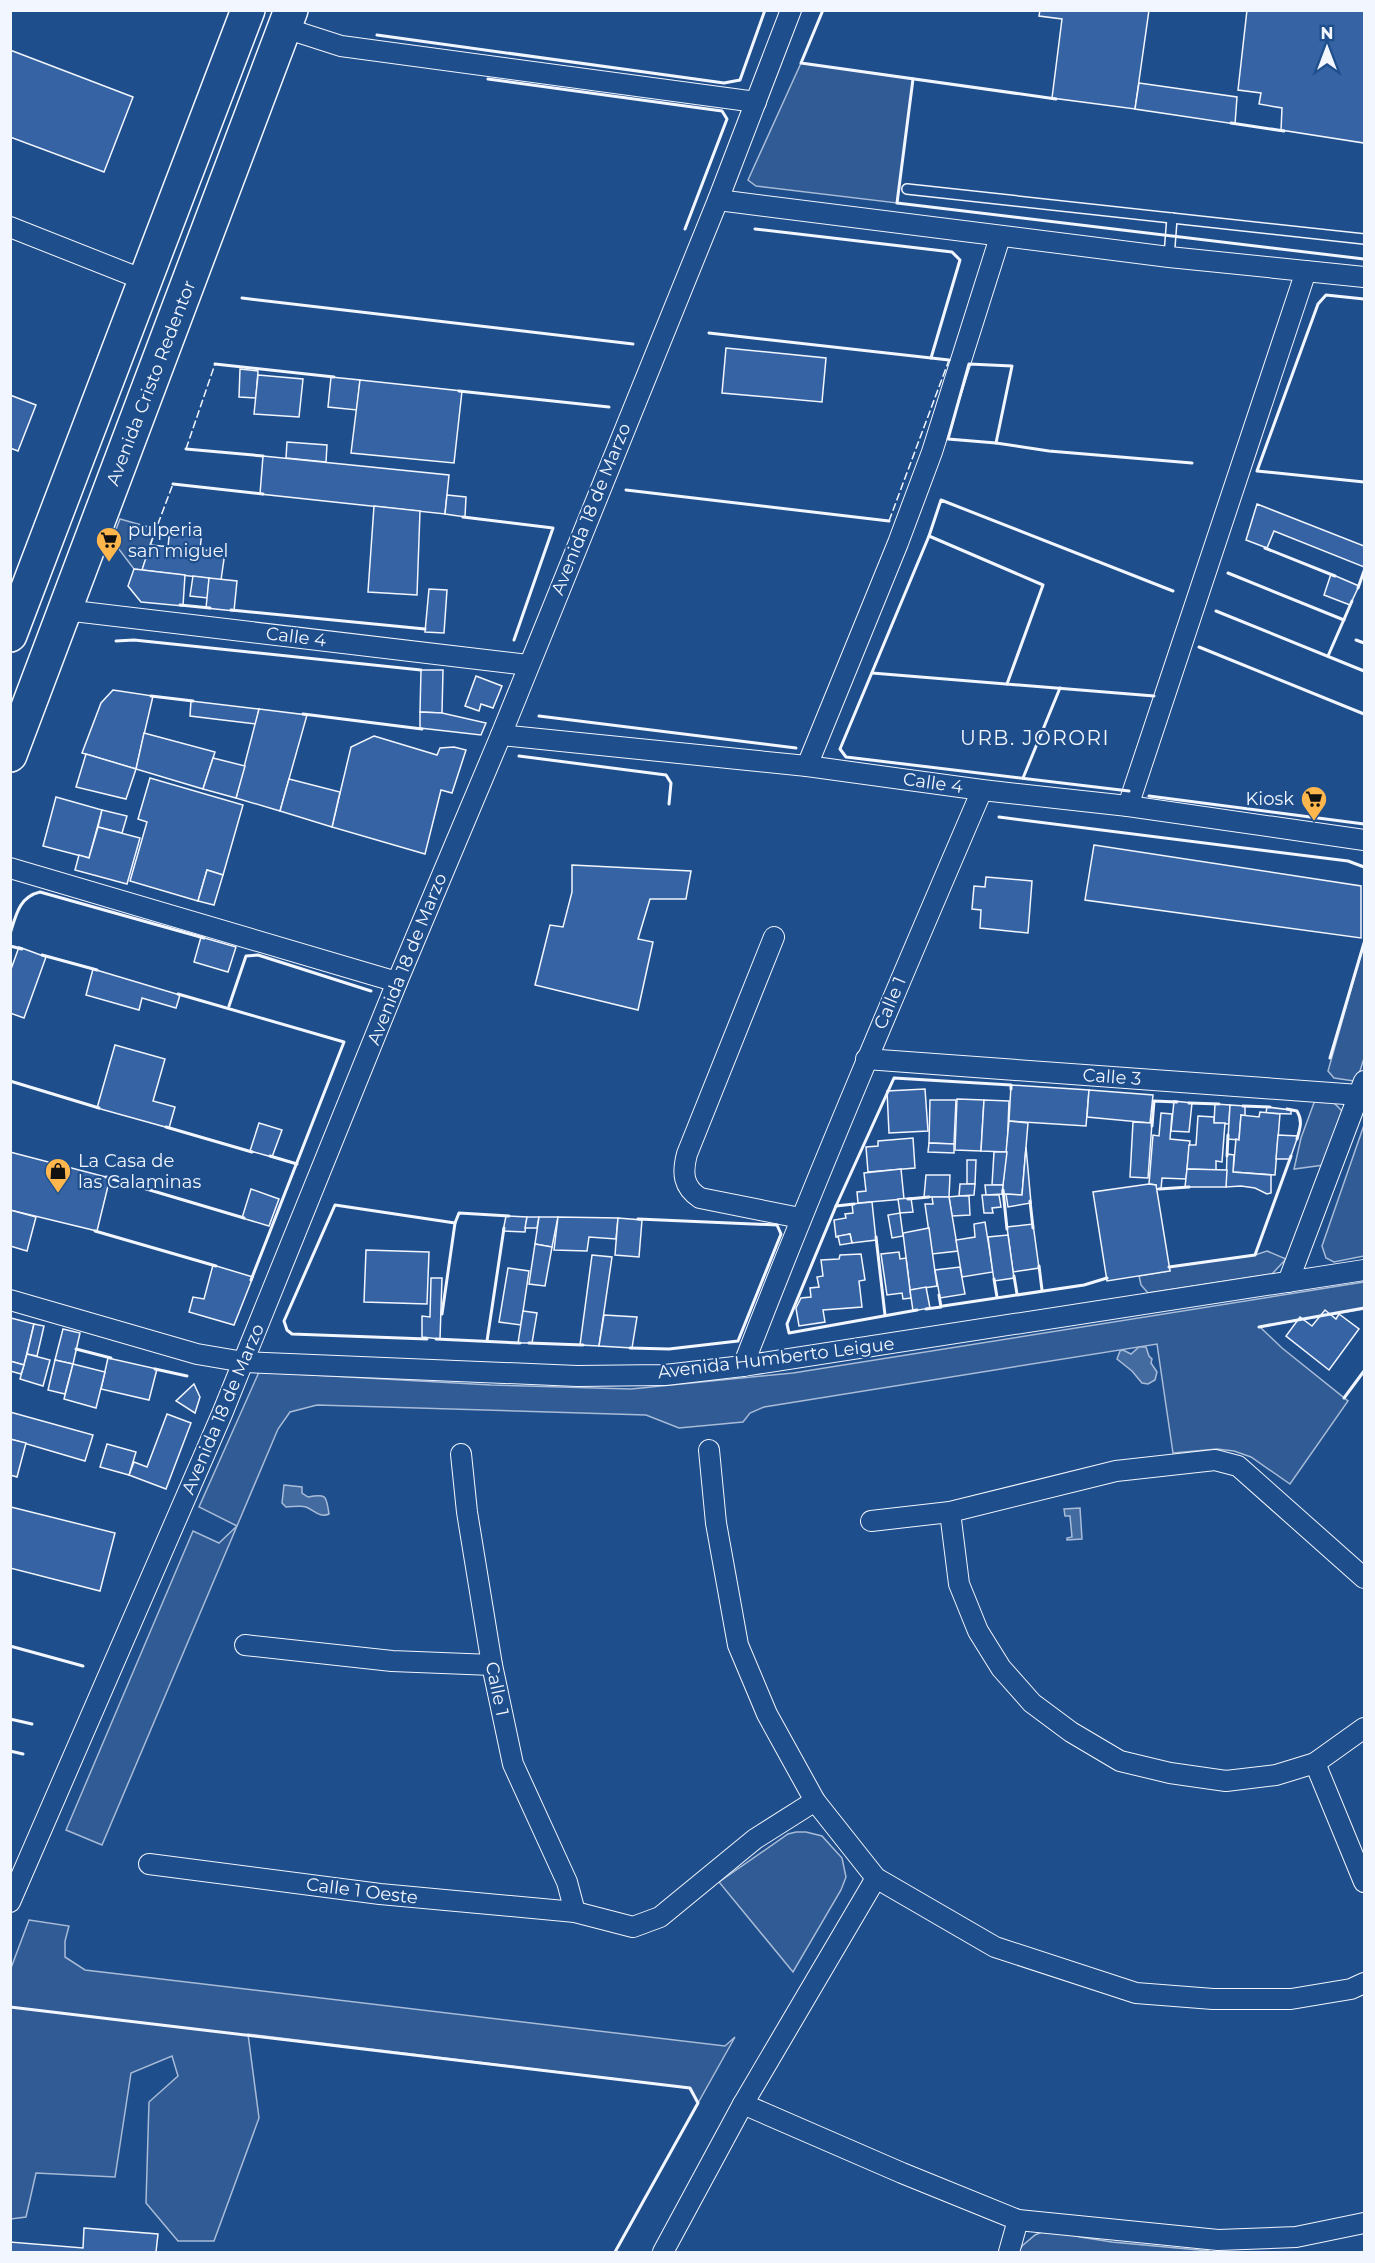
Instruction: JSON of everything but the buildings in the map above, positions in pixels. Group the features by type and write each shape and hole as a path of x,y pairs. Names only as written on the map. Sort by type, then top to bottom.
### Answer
{"highway":[{"path":"10,635 248,10"},
{"name":"Avenida Cristo Redentor","path":"10,755 288,20"}],"street":[{"name":"Avenida 18 de Marzo","path":"10,1902 244,1362 397,982 501,735 718,200 791,10"},
{"path":"288,20 341,46 756,102"},
{"path":"718,200 1000,237 1365,278"},
{"path":"10,227 144,280"},
{"path":"807,766 898,543 932,452 1000,237"},
{"path":"1128,806 1306,271"},
{"name":"Calle 4","path":"65,610 528,665"},
{"name":"Calle 4","path":"501,735 807,766 982,790 1128,806 1365,840"},
{"name":"Calle 1","path":"743,1366 800,1218 982,790"},
{"path":"10,868 397,982"},
{"path":"774,937 687,1154 683,1171 690,1191 700,1198 800,1218"},
{"name":"Calle 3","path":"866,1059 1362,1088"},
{"path":"1288,1282 1362,1088"},
{"name":"Avenida Humberto Leigue","path":"10,1300 197,1354 244,1362 577,1376 665,1375 743,1366 1365,1270"},
{"path":"709,1450 716,1523 738,1645 766,1714 815,1801 876,1878 995,1947 1136,1993 1213,1999 1291,1999 1352,1989 1365,1983"},
{"name":"Calle 1","path":"461,1454 467,1512 492,1665 513,1764 567,1882 575,1912"},
{"path":"871,1521 950,1512 1116,1472 1215,1460 1238,1466 1365,1578"},
{"path":"950,1512 959,1584 978,1631 1001,1668 1032,1703 1071,1732 1120,1761 1170,1773 1226,1781 1276,1775 1315,1763 1365,1728"},
{"path":"244,1645 392,1661 492,1665"},
{"path":"1315,1763 1365,1882"},
{"name":"Calle 1 Oeste","path":"148,1864 380,1894 575,1912 633,1927 660,1917 755,1839 815,1801"},
{"path":"663,2253 744,2104 876,1878"},
{"path":"744,2104 902,2173 1018,2220 1218,2240 1296,2236 1365,2223"},
{"path":"1009,2253 1018,2220"}],"lane":[{"path":"907,189 1365,239"},
{"path":"1169,257 1172,218"}],"shaded area":[{"path":"801,63 913,79 897,203 756,186 748,180"},
{"path":"120,519 156,529 142,570 134,569 112,540"},
{"path":"1364,944 1364,1058 1354,1081 1334,1078 1328,1071"},
{"path":"1315,1100 1334,1103 1342,1111 1324,1165 1294,1169 1301,1138"},
{"path":"1364,1125 1364,1256 1334,1262 1326,1258 1322,1246"},
{"path":"1267,1251 1286,1259 1272,1274 1148,1293 1141,1285 1139,1276 1170,1271 1169,1267 1255,1255"},
{"path":"1364,1282 1364,1309 1260,1327 1282,1348 1348,1401 1290,1484 1251,1457 1234,1451 1217,1449 1173,1453 1157,1344 764,1407 750,1413 743,1422 679,1428 646,1415 317,1405 290,1412 278,1429 237,1526 199,1507 259,1372 491,1385 631,1389 793,1373"},
{"path":"1139,1347 1146,1347 1152,1359 1151,1363 1157,1372 1155,1380 1148,1384 1142,1383 1117,1359 1120,1351 1131,1354"},
{"path":"284,1485 302,1487 302,1493 308,1497 323,1496 329,1514 320,1515 304,1506 286,1507 282,1503"},
{"path":"1080,1508 1082,1539 1067,1540 1072,1537 1070,1516 1065,1516 1064,1509"},
{"path":"237,1526 102,1845 66,1830 193,1531 219,1543"},
{"path":"796,1832 822,1836 842,1858 846,1877 841,1890 793,1972 719,1882 788,1834"},
{"path":"29,1920 69,1926 65,1941 65,1957 85,1970 725,2046 735,2037 698,2103 689,2088 248,2034 259,2118 214,2241 178,2241 146,2203 149,2102 178,2076 172,2056 131,2073 115,2177 36,2173 26,2217 11,2219 11,1968"},
{"path":"1047,2230 1112,2242 1209,2252 1018,2252 1035,2235"}],"fence":[{"path":"889,521 949,360"},
{"path":"186,449 215,364"},
{"path":"150,545 173,484"}],"wall":[{"path":"377,35 724,83 740,80 765,10"},
{"path":"823,10 801,63 1056,99"},
{"path":"488,79 722,111 727,119 685,229"},
{"path":"913,79 897,203 1364,259"},
{"path":"1231,123 1284,131"},
{"path":"755,229 952,252 960,260 931,358"},
{"path":"1364,299 1326,295 1318,304 1257,471 1364,482"},
{"path":"242,298 633,344"},
{"path":"709,333 949,360"},
{"path":"215,364 334,377"},
{"path":"969,364 1012,366 996,443 948,439 969,364"},
{"path":"459,391 609,407"},
{"path":"996,443 1049,451 1192,463"},
{"path":"186,449 263,456"},
{"path":"173,484 263,494"},
{"path":"626,490 889,521"},
{"path":"1129,791 846,757 840,749 929,536 941,500 1173,591"},
{"path":"463,517 553,528 514,640"},
{"path":"929,536 1043,585 1007,684"},
{"path":"1265,548 1335,576"},
{"path":"1358,588 1364,571"},
{"path":"1228,573 1344,620"},
{"path":"1328,656 1352,601"},
{"path":"180,605 210,608"},
{"path":"231,610 425,629"},
{"path":"1216,611 1364,671"},
{"path":"116,641 134,640 421,670"},
{"path":"1356,640 1364,643"},
{"path":"1199,647 1364,714"},
{"path":"872,673 1154,696"},
{"path":"1023,778 1060,688"},
{"path":"151,696 193,701"},
{"path":"303,714 422,729"},
{"path":"539,716 796,748"},
{"path":"519,756 666,775 671,783 669,804"},
{"path":"1149,796 1364,824"},
{"path":"999,817 1348,861 1364,867"},
{"path":"10,934 23,902 33,894 40,892 204,938"},
{"path":"1330,1058 1364,943"},
{"path":"10,946 22,949"},
{"path":"42,955 97,970"},
{"path":"229,1006 246,956 258,955 371,991"},
{"path":"178,994 344,1042 251,1280"},
{"path":"917,1310 789,1333 787,1324 836,1206 894,1078 1011,1085 1011,1089"},
{"path":"10,1081 99,1108"},
{"path":"1152,1126 1154,1101 1177,1102"},
{"path":"1189,1103 1219,1104"},
{"path":"1243,1106 1270,1107"},
{"path":"1287,1109 1297,1111 1299,1115 1300,1125 1297,1139"},
{"path":"166,1127 252,1152"},
{"path":"1227,1156 1228,1135"},
{"path":"270,1156 297,1164"},
{"path":"1169,1267 1255,1255 1291,1156"},
{"path":"106,1177 244,1218"},
{"path":"1159,1189 1189,1187"},
{"path":"1003,1190 1007,1229"},
{"path":"908,1199 929,1197"},
{"path":"1030,1201 1033,1228"},
{"path":"836,1206 854,1204"},
{"path":"427,1339 292,1334 287,1330 284,1321 335,1205 455,1223"},
{"path":"442,1314 455,1223 459,1213 509,1216"},
{"path":"630,1348 669,1349 738,1341 781,1234 777,1225 638,1219"},
{"path":"487,1341 504,1228"},
{"path":"95,1231 216,1266"},
{"path":"876,1237 885,1315"},
{"path":"1039,1266 1042,1290"},
{"path":"1014,1276 1017,1294"},
{"path":"943,1306 1084,1285 1107,1278"},
{"path":"994,1279 997,1297"},
{"path":"926,1309 941,1307 939,1295"},
{"path":"1259,1327 1364,1308"},
{"path":"436,1339 520,1343"},
{"path":"529,1343 583,1345"},
{"path":"76,1349 111,1358"},
{"path":"155,1369 187,1376"},
{"path":"1344,1398 1364,1371"},
{"path":"10,1646 83,1666"},
{"path":"10,1719 32,1724"},
{"path":"10,1751 23,1754"},
{"path":"10,2007 690,2088 698,2103 615,2252"}],"place":[{"name":"pulperia san miguel","path":"109,563"},
{"name":"Kiosk","path":"1314,822"},
{"name":"La Casa de las Calaminas","path":"58,1194"}],"district":[{"name":"URB. JORORI","path":"1035,738"}]}
